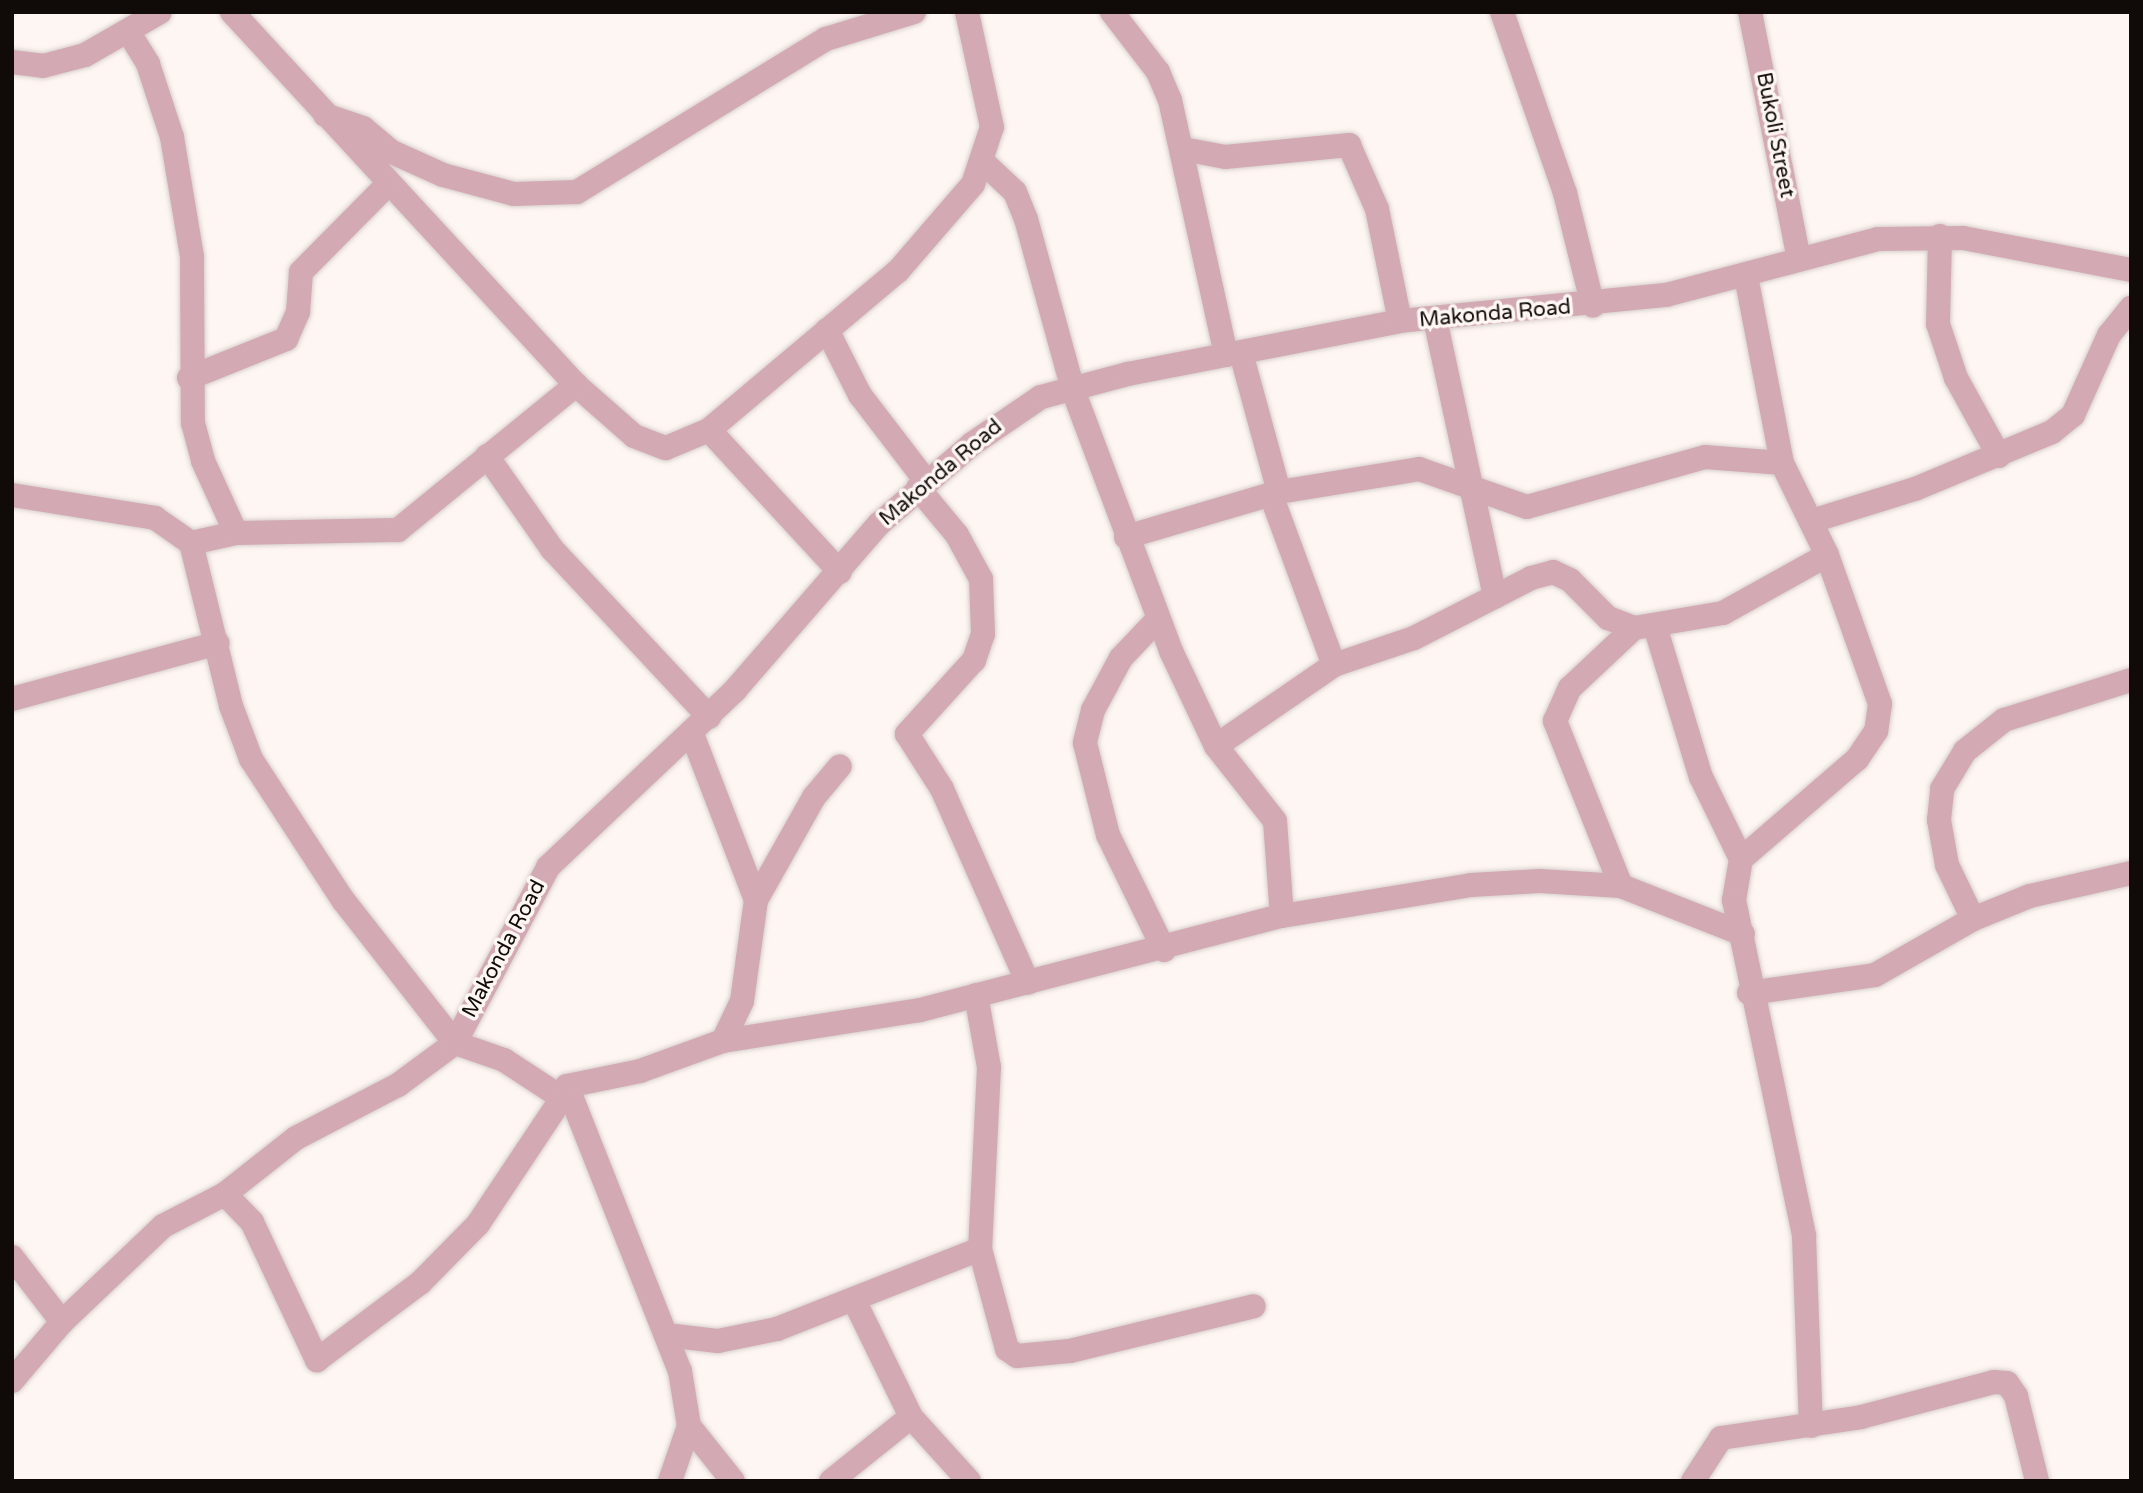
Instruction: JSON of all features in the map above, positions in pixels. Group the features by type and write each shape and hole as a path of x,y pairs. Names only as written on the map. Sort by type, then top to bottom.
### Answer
{"street":[{"path":"12,62 43,66 130,33 160,12"},
{"path":"232,12 387,185 576,385 657,448 677,447 709,430 827,330 920,248 984,163 992,127 987,86 967,12"},
{"path":"324,115 363,128 392,152 443,175 514,194 577,192 826,39 914,12"},
{"path":"1112,12 1158,72 1183,149 1234,354 1275,493 1335,666"},
{"path":"1502,12 1565,193 1593,306"},
{"name":"Bukoli Street","path":"1750,12 1798,259"},
{"path":"130,33 148,64 168,124 188,214 190,378 203,461 236,533"},
{"path":"1183,149 1225,158 1349,145 1377,209 1400,321"},
{"path":"984,163 1015,192 1027,219 1073,390 1158,619 1216,746 1275,821 1282,916"},
{"path":"190,378 286,339 298,312 301,272 387,185"},
{"path":"1940,236 1938,324 1956,377 1999,456"},
{"name":"Makonda Road","path":"12,1381 62,1322 163,1226 225,1194 296,1138 398,1085 455,1043 548,867 700,726 922,484 1014,413 1073,390 1234,354 1400,321 1593,306 1746,276 1798,259 1878,239 1940,236 2131,271"},
{"path":"1741,859 1857,759 1876,731 1880,704 1827,555 1782,463 1746,276"},
{"path":"1812,521 1999,456 2052,432 2074,415 2109,335 2131,308"},
{"path":"1435,319 1466,482 1495,597"},
{"path":"827,330 860,396 957,535 981,579 983,634 974,660 907,734 942,789 1028,983"},
{"path":"191,543 236,533 398,530 576,385"},
{"path":"709,430 840,572"},
{"path":"487,456 552,549 700,726 755,900"},
{"path":"1126,537 1275,493 1419,468 1466,482 1527,507 1705,457 1782,463"},
{"path":"12,495 155,518 191,543 251,760 389,966 455,1043 504,1060 565,1092 666,1335 689,1426 733,1481"},
{"path":"1216,746 1335,666 1413,638 1495,597 1553,572 1608,618 1644,627 1723,613 1827,555"},
{"path":"1158,619 1121,658 1093,710 1085,744 1108,835 1129,889 1164,950"},
{"path":"1644,627 1701,777 1741,859 1734,900 1743,934 1749,993 1804,1236 1811,1426"},
{"path":"1621,886 1555,721 1570,688 1644,627"},
{"path":"12,699 218,643"},
{"path":"1973,919 1947,865 1939,820 1942,789 1965,751 2004,720 2131,680"},
{"path":"723,1041 742,1001 755,900 814,797 840,766"},
{"path":"1749,993 1875,975 1973,919 2029,896 2131,873"},
{"path":"225,1194 252,1223 317,1360 420,1283 478,1224 565,1092 640,1070 723,1041 836,1027 1164,950 1282,916 1471,885 1540,881 1621,886 1743,934"},
{"path":"976,995 989,1068 980,1249 1001,1332 1017,1356 1070,1351 1254,1306"},
{"path":"666,1335 694,1342 748,1336 855,1302 980,1249"},
{"path":"12,1257 62,1322"},
{"path":"855,1302 911,1417 969,1481"},
{"path":"1693,1481 1721,1438 1811,1426 2007,1383 2020,1406 2037,1481"},
{"path":"831,1481 911,1417"},
{"path":"670,1481 689,1426"}]}
